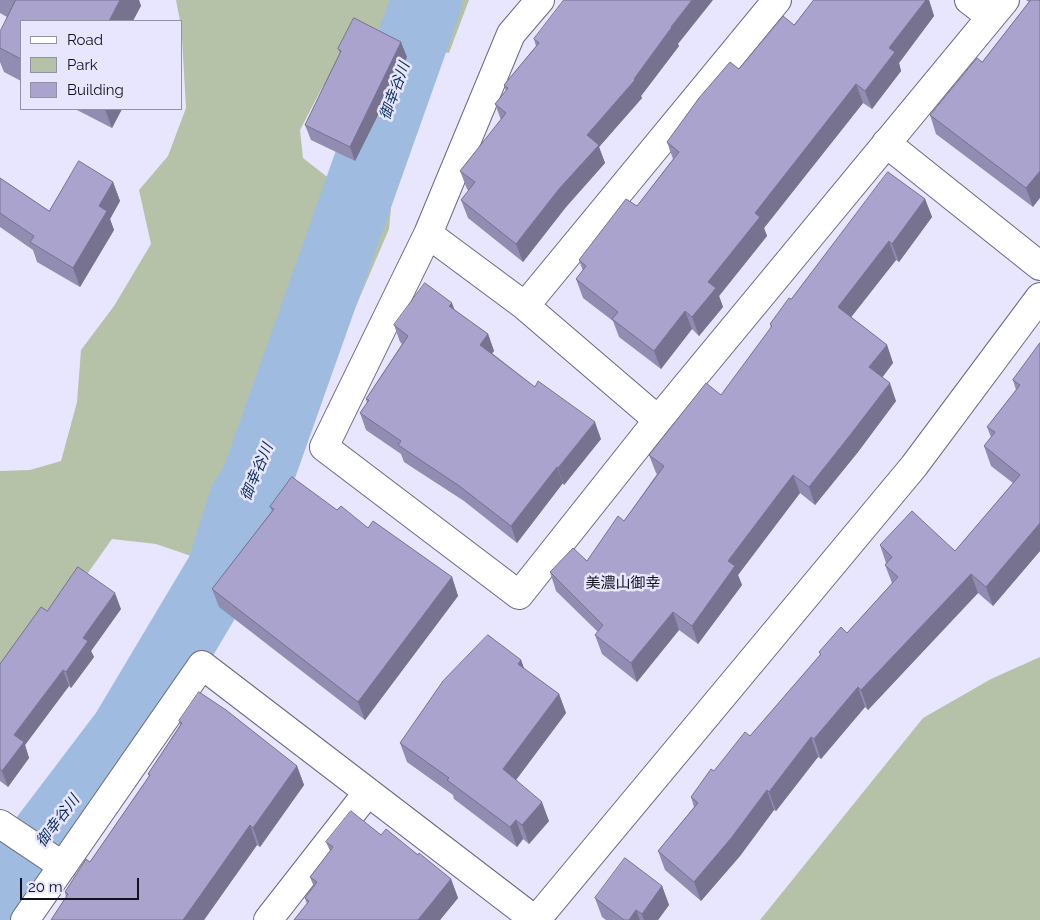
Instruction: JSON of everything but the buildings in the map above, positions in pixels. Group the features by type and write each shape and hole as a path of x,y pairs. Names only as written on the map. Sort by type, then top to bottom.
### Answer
{"street":[{"path":"540,0 511,34 428,234 324,447 519,595 658,420 998,9 969,0"},
{"path":"525,306 777,0"},
{"path":"886,143 1040,266"},
{"path":"428,234 525,306 658,420"},
{"path":"25,920 58,863 202,664 535,920 914,466 1040,297"},
{"path":"268,920 368,792"},
{"path":"11,831 58,863"}],"green space":[{"path":"176,0 469,0 449,53 429,51 395,29 365,33 322,88 300,130 303,158 326,176 391,208 389,229 327,374 288,435 194,557 156,544 112,539 88,573 28,633 0,670 0,471 30,470 61,461 77,402 81,350 114,306 151,244 139,190 168,156 186,108 182,20 180,20"},
{"path":"1040,657 1040,920 760,920 923,718 991,679"}],"waterway":[{"name":"御幸谷川","path":"0,898 126,732 222,571 244,501 256,482 427,0"}],"district":[{"name":"美濃山御幸","path":"623,583"}]}
